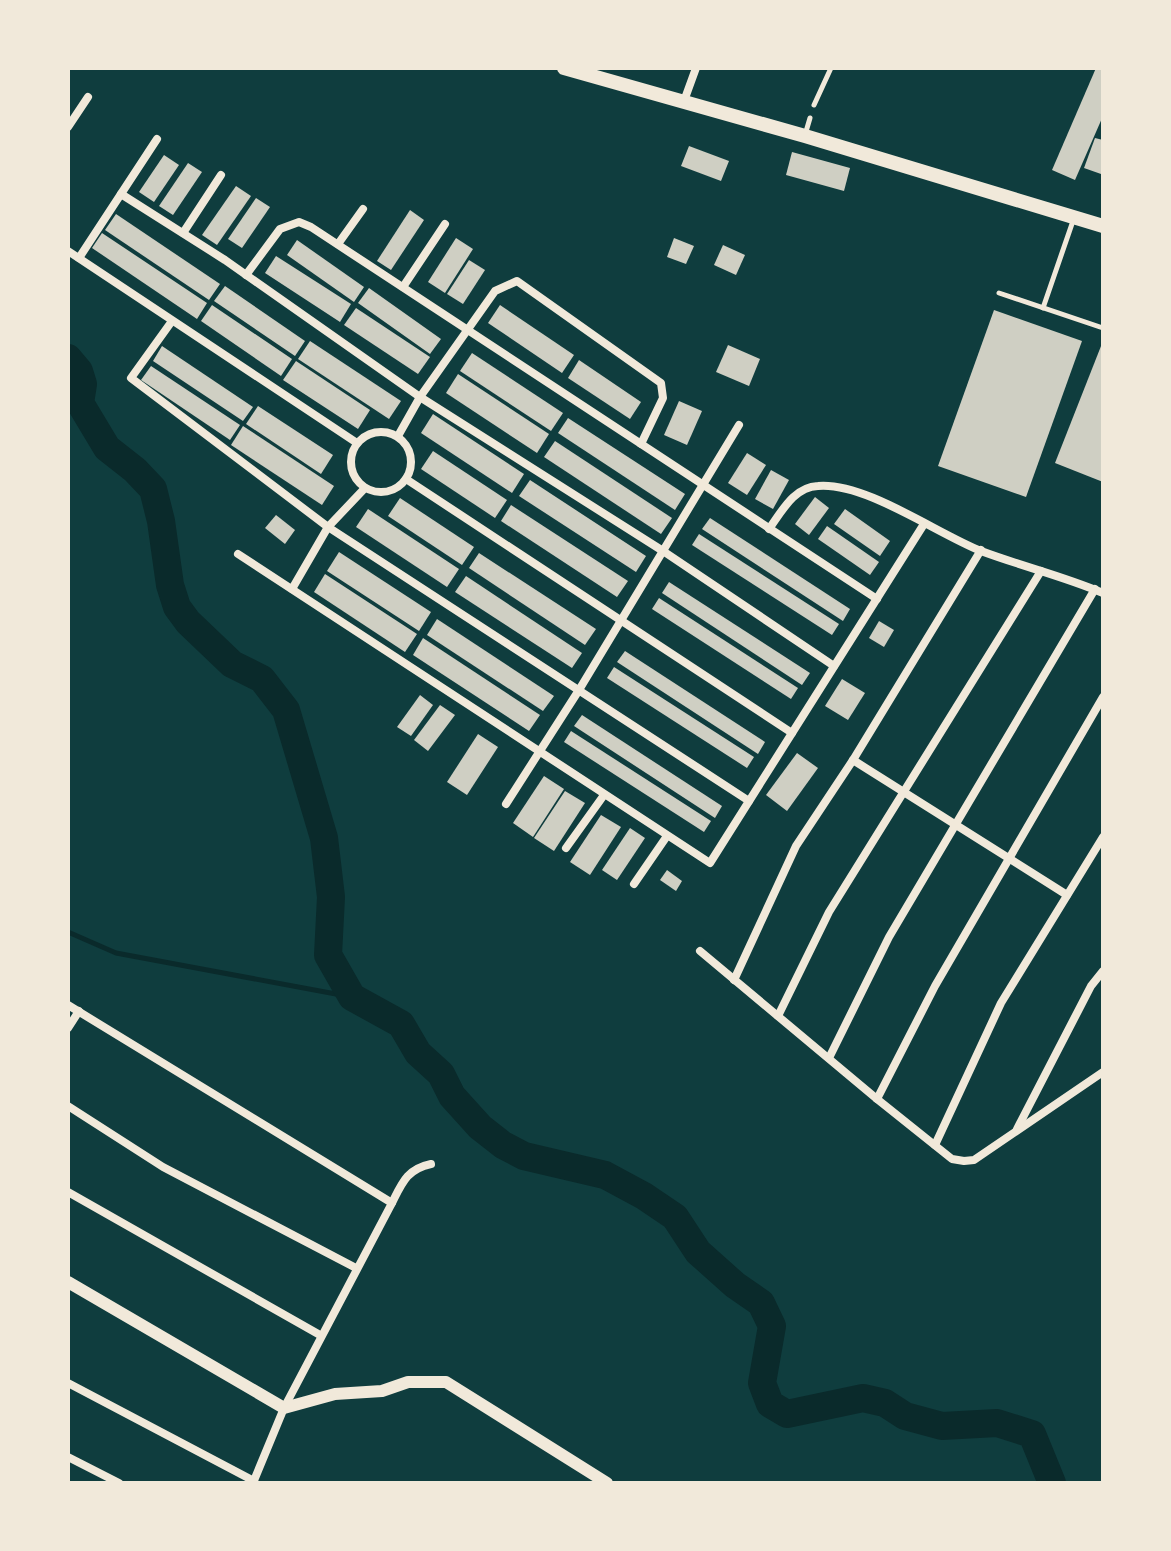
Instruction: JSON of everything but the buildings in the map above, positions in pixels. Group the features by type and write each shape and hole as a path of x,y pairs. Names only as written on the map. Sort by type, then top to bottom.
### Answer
{"main road":[{"path":"564,68 805,136 1103,226"}],"street":[{"path":"684,101 696,68"},
{"path":"68,127 88,97"},
{"path":"79,258 157,139"},
{"path":"183,233 221,175"},
{"path":"121,194 246,275 420,397 663,551 834,666"},
{"path":"338,244 363,209"},
{"path":"246,275 280,229 299,222 311,227 877,599"},
{"path":"403,287 445,224"},
{"path":"68,251 357,443"},
{"path":"398,436 420,397 495,291 517,281 661,383 663,398 641,444"},
{"path":"172,321 131,378 328,527 749,801"},
{"path":"506,804 579,690 739,425"},
{"path":"384,431 398,436 409,448 411,464 406,479 394,489 380,492 365,488 354,476 350,459 357,443 369,434 384,431"},
{"path":"406,479 792,733"},
{"path":"769,529 788,502 802,489 841,487 888,505 981,550 1099,591 889,937 829,1058"},
{"path":"292,589 328,527 365,488"},
{"path":"238,554 710,863 924,524"},
{"path":"734,980 796,846 853,760 981,550"},
{"path":"778,1016 829,912 1041,571"},
{"path":"877,1099 935,986 1103,697"},
{"path":"853,760 1067,895"},
{"path":"566,848 604,795"},
{"path":"634,884 667,836"},
{"path":"935,1145 1001,1003 1103,837"},
{"path":"700,951 952,1159 974,1160 1103,1072"},
{"path":"1017,1130 1091,986 1103,971"},
{"path":"68,1005 392,1203"},
{"path":"68,1028 79,1011"},
{"path":"68,1106 163,1167 356,1268"},
{"path":"68,1383 253,1482 284,1408 320,1335 404,1178 413,1169 431,1164"},
{"path":"68,1192 320,1335"},
{"path":"68,1282 284,1408 335,1394 382,1391 408,1382 446,1382 607,1483"},
{"path":"68,1457 119,1483"}],"lane":[{"path":"814,105 831,68"},
{"path":"805,136 810,118"},
{"path":"1043,308 1074,218"},
{"path":"999,293 1103,328"}],"waterway":[{"path":"68,358 79,371 83,384 80,403 107,448 153,489 170,585 177,607 188,622 232,664 262,679 286,710 324,838 331,897 328,955 352,997 401,1024 418,1053 441,1074 452,1096 480,1127 503,1145 524,1156 605,1175 675,1217 698,1252 761,1303 772,1326 762,1383 770,1404 787,1414 863,1398 885,1403 905,1416 942,1426 997,1423 1032,1434 1052,1483"},
{"path":"68,932 116,953 352,997"}]}
